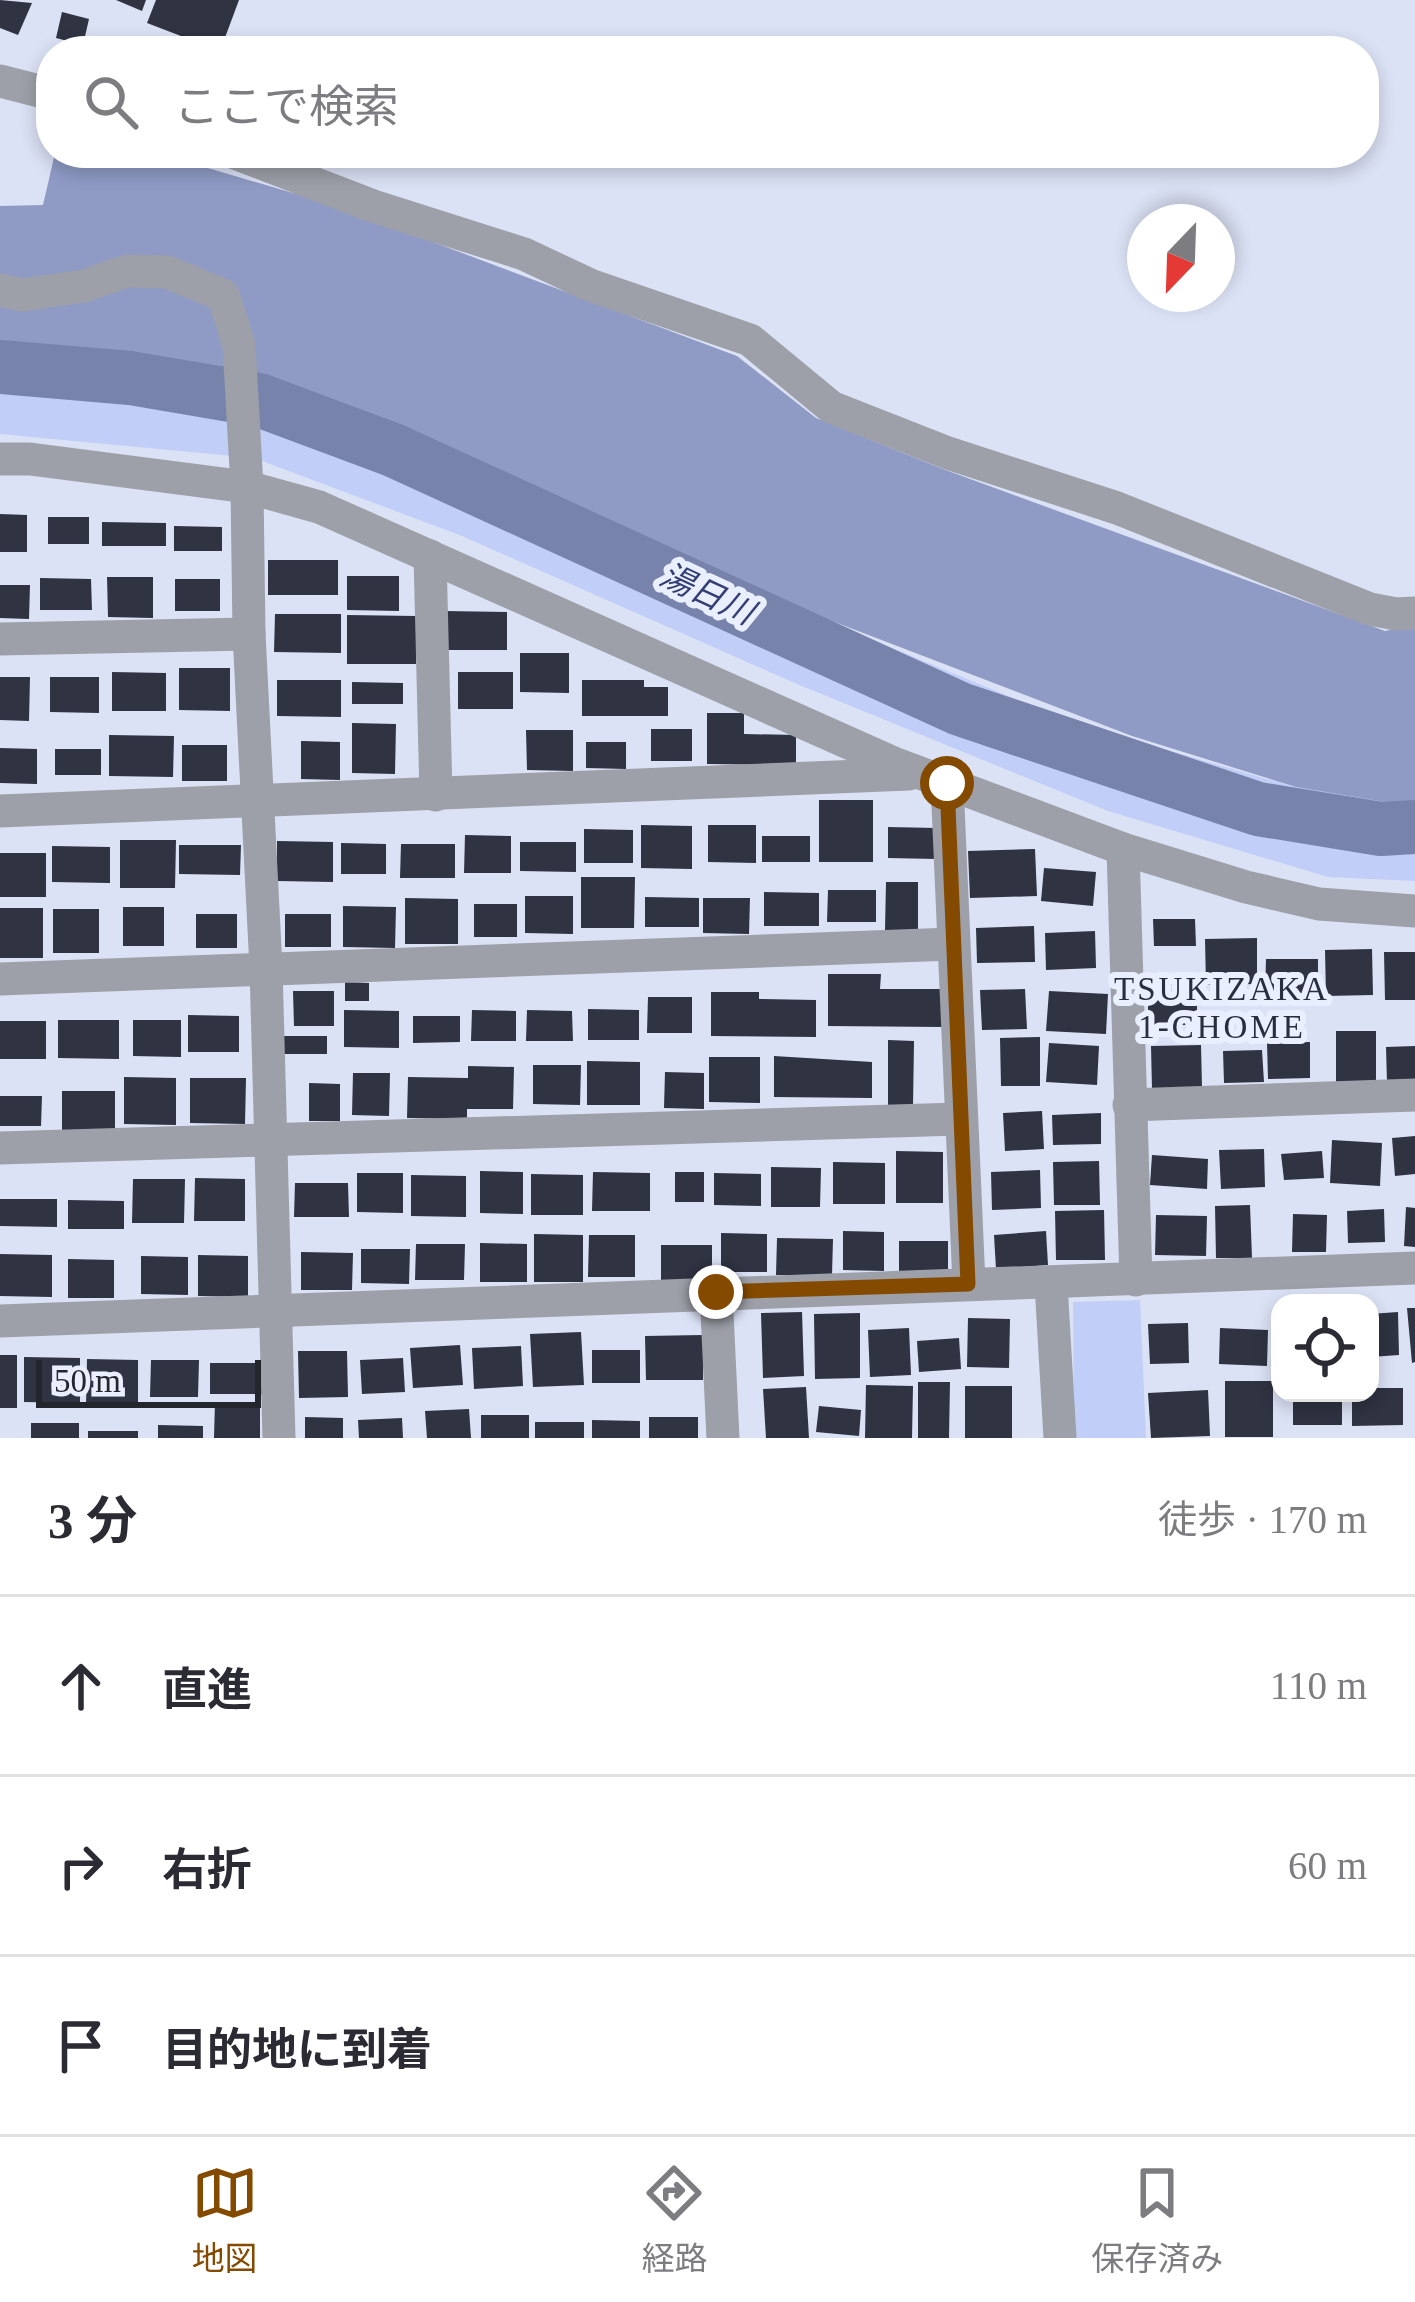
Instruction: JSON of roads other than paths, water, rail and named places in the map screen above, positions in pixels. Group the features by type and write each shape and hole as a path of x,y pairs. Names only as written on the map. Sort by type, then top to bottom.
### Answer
{"street":[{"path":"0,81 36,90"},
{"path":"274,168 373,206 524,254 590,285 750,340 831,407 928,445 1117,508 1370,609 1415,613"},
{"path":"0,290 22,295 84,286 128,271 167,272 223,295 239,345 266,968 279,1438"},
{"path":"0,459 248,488 319,507 935,778 1123,849 1319,904 1415,910"},
{"path":"430,556 436,795"},
{"path":"0,639 249,634"},
{"path":"0,811 935,778"},
{"path":"935,778 953,944 968,1284"},
{"path":"1123,849 1136,1280"},
{"path":"0,979 953,944"},
{"path":"1129,1105 1415,1095"},
{"path":"0,1148 959,1119"},
{"path":"0,1321 1415,1268"},
{"path":"1051,1284 1060,1438"},
{"path":"716,1292 723,1438"}],"waterway":[{"name":"湯日川","path":"0,367 130,378 259,400 393,450 960,709 1258,809 1381,829 1415,827"}],"district":[{"name":"TSUKIZAKA 1-CHOME","path":"1222,1008"}]}
